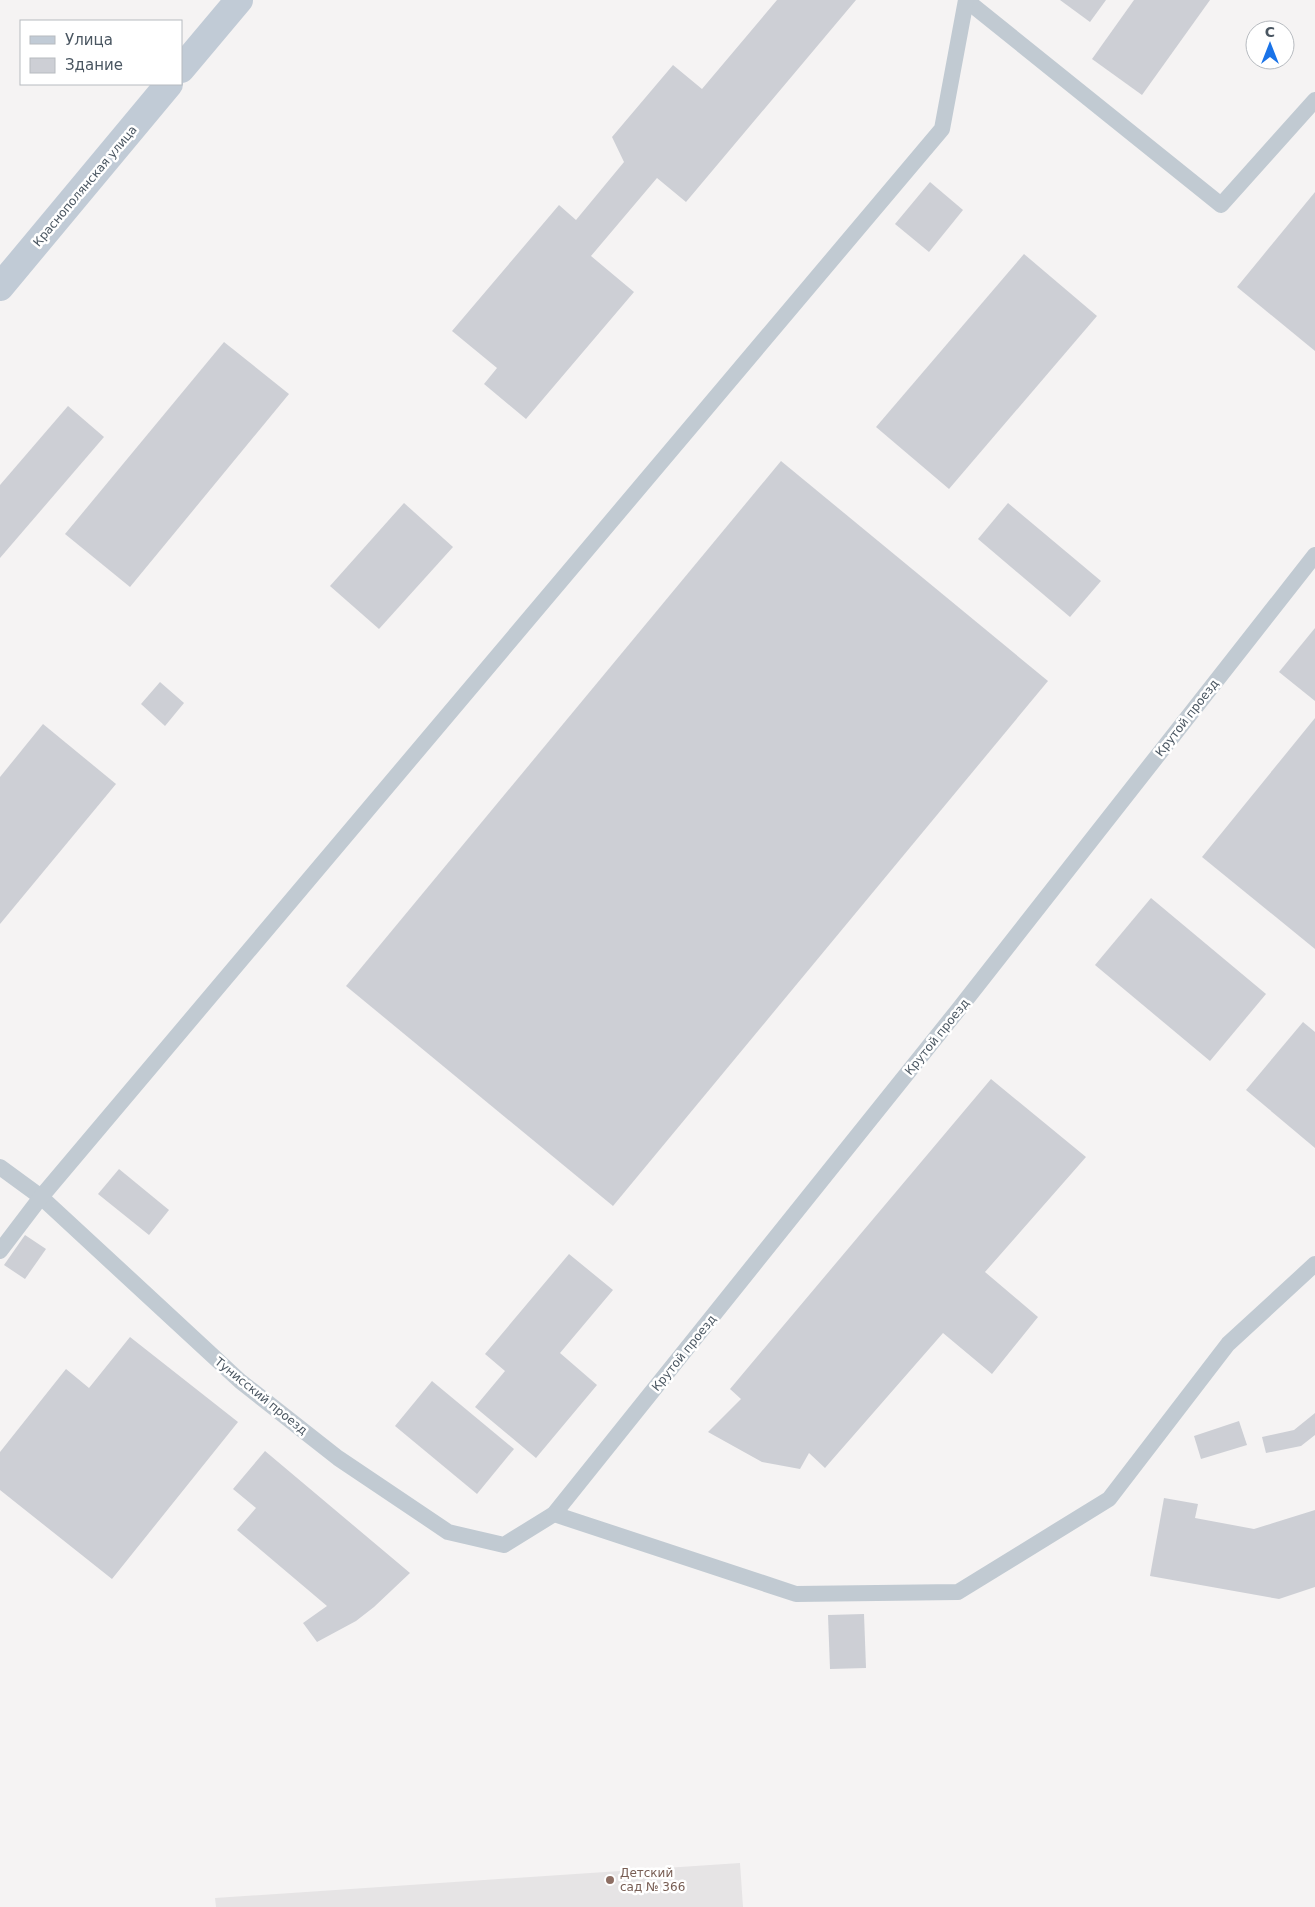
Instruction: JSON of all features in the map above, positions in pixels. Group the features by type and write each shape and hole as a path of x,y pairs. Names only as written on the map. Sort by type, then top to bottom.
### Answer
{"main road":[{"path":"182,68 239,0"},
{"name":"Краснополянская улица","path":"0,288 168,85"}],"lane":[{"path":"0,1251 41,1197 942,129 966,0 1221,205 1315,100"},
{"name":"Крутой проезд","path":"554,1514 958,1010 1315,555"},
{"name":"Тунисский проезд","path":"0,1166 41,1197 240,1381 338,1458 448,1532 504,1546 554,1514"},
{"path":"554,1514 796,1594 958,1592 1109,1499 1228,1344 1315,1264"}],"shaded area":[{"name":"Детский сад № 366","path":"740,1863 743,1907 216,1907 215,1898"}],"building":[{"path":"777,0 856,0 686,202 657,178 591,256 634,292 526,419 484,384 497,368 452,331 559,205 576,220 624,162 612,137 673,65 702,89"},
{"path":"1060,0 1106,0 1090,22"},
{"path":"1134,0 1210,0 1142,95 1092,59"},
{"path":"930,182 963,210 929,252 895,224"},
{"path":"1315,192 1315,351 1237,287"},
{"path":"1024,254 1097,316 949,489 876,427"},
{"path":"224,342 289,394 130,587 65,534"},
{"path":"68,406 104,437 0,558 0,485"},
{"path":"781,461 1048,681 613,1206 346,986"},
{"path":"404,503 453,547 379,629 330,586"},
{"path":"1008,503 1101,581 1070,617 978,539"},
{"path":"1315,628 1315,701 1279,672"},
{"path":"160,682 184,703 165,726 141,704"},
{"path":"1315,718 1315,949 1202,857"},
{"path":"43,724 116,784 0,924 0,777"},
{"path":"1151,898 1266,994 1210,1061 1095,965"},
{"path":"1303,1022 1315,1032 1315,1148 1246,1090"},
{"path":"991,1079 1086,1157 985,1272 1038,1317 992,1374 943,1333 825,1468 809,1453 800,1469 762,1462 708,1432 741,1399 730,1389"},
{"path":"119,1169 169,1210 149,1235 98,1194"},
{"path":"25,1235 46,1249 25,1279 4,1265"},
{"path":"569,1254 613,1290 560,1353 597,1385 536,1458 475,1407 505,1371 485,1354"},
{"path":"130,1337 238,1422 112,1579 0,1490 0,1452 66,1369 89,1388"},
{"path":"432,1381 514,1449 477,1494 395,1426"},
{"path":"1315,1413 1315,1435 1301,1446 1266,1453 1262,1437 1294,1430"},
{"path":"1239,1421 1247,1445 1201,1459 1194,1436"},
{"path":"265,1451 410,1573 356,1621 317,1642 303,1623 327,1606 237,1530 256,1508 233,1489"},
{"path":"1164,1498 1198,1504 1195,1518 1254,1529 1315,1510 1315,1587 1279,1599 1150,1576"},
{"path":"864,1614 866,1668 830,1669 828,1615"}],"place":[{"name":"Детский сад № 366","path":"610,1880"}]}
